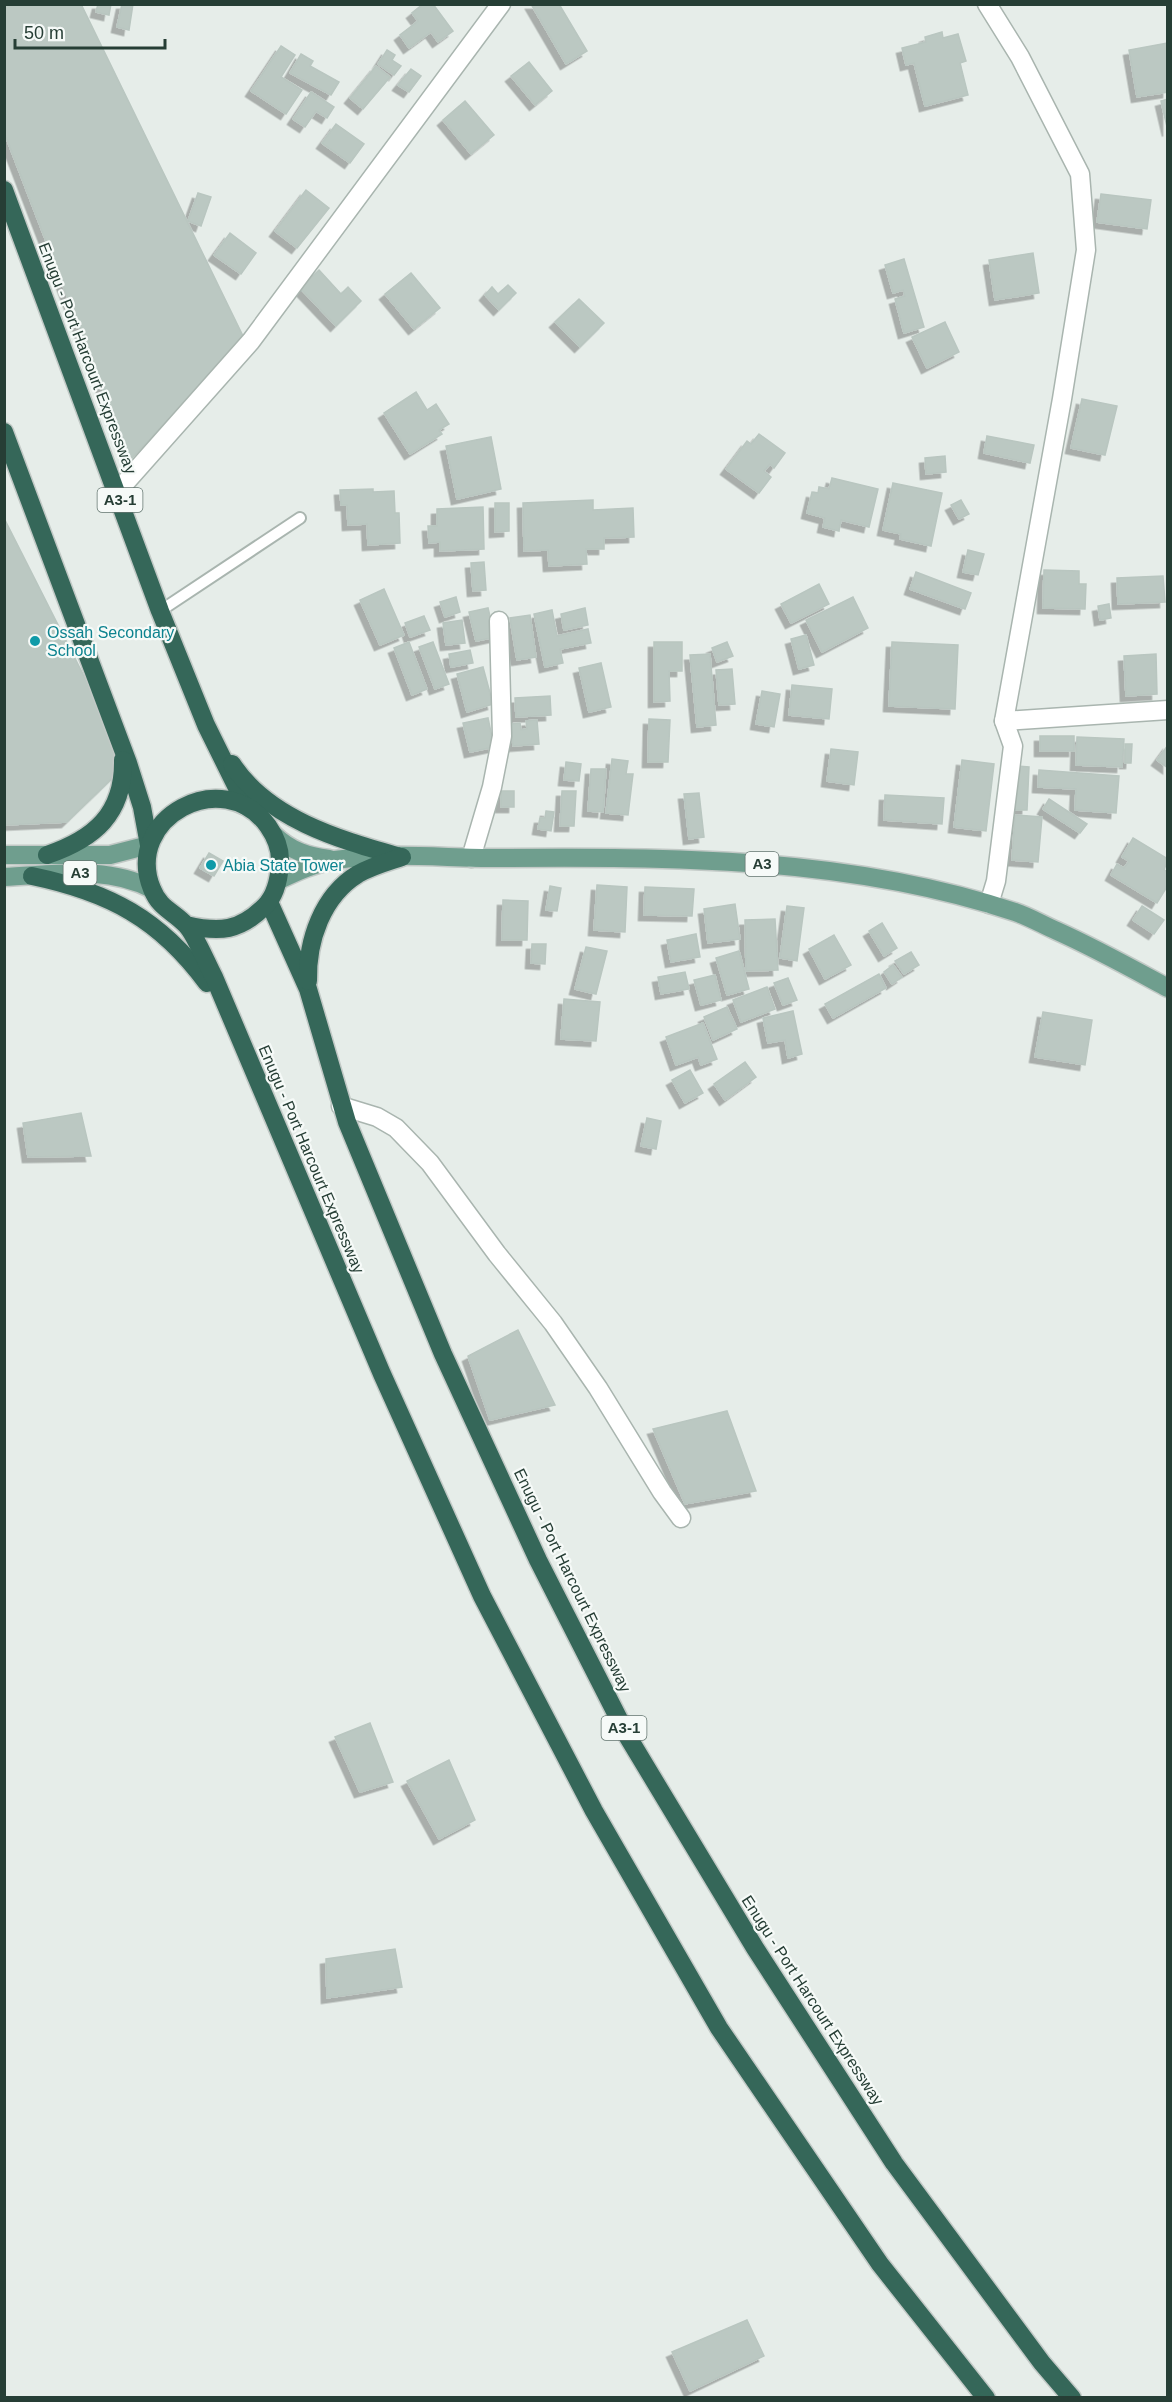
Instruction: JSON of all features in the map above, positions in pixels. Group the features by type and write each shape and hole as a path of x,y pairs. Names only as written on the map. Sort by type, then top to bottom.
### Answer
{"highway":[{"name":"Enugu - Port Harcourt Expressway","path":"4,190 160,610 199,708 227,771 246,806"},
{"name":"A3-1","path":"4,432 122,746 142,807 149,845 147,868 152,889 165,910 186,925 209,931 232,928 253,918 269,902 279,880 280,858 274,835 261,817 246,806 224,798 201,799 179,808 161,824 149,845"},
{"path":"199,708 237,771 259,795 314,828 344,841 401,856"},
{"path":"47,855 73,846 88,837 104,820 119,795 123,775 122,746"},
{"path":"308,988 310,944 316,926 327,906 340,889 356,876 374,866 401,856"},
{"path":"32,876 68,883 95,892 151,923 196,967 232,1018"},
{"name":"Enugu - Port Harcourt Expressway","path":"269,902 308,988 341,1106 444,1354 538,1560 628,1737 755,1948 894,2163 1042,2363 1072,2397"},
{"name":"Enugu - Port Harcourt Expressway","path":"186,925 214,977 382,1374 472,1575 594,1811 719,2028 880,2264 986,2397"}],"main road":[{"name":"A3","path":"274,835 295,851 334,860"},
{"name":"A3","path":"4,855 110,855 149,845"},
{"name":"A3","path":"279,880 334,860 401,856 653,857 787,866 882,879 951,893 1017,912 1097,950 1167,988"},
{"name":"A3","path":"4,877 77,873 114,875 135,880 152,889"}],"street":[{"path":"117,492 251,341 501,4"},
{"path":"987,4 1020,57 1080,174 1086,250 1062,399 1004,721 1013,746 996,881 989,904"},
{"path":"471,858 492,787 502,736 499,621"},
{"path":"1004,721 1167,710"},
{"path":"341,1106 378,1117 396,1128 430,1163 497,1254 553,1323 598,1388 662,1492 681,1518"}],"lane":[{"path":"160,610 300,518"}],"building":[{"path":"4,4 81,4 245,340 130,460 4,132"},
{"path":"98,4 111,4 109,15 96,12"},
{"path":"122,4 133,4 129,30 117,27"},
{"path":"423,4 433,4 453,31 438,42 431,32 409,48 400,35 418,21 412,13"},
{"path":"531,4 559,4 587,51 566,64"},
{"path":"942,32 943,38 958,34 966,61 960,63 968,95 925,106 914,63 906,65 902,48 926,42 925,37"},
{"path":"1168,43 1168,92 1137,97 1129,50"},
{"path":"281,46 295,55 281,77 302,90 286,114 251,91"},
{"path":"387,50 395,55 392,60 401,66 394,75 378,64"},
{"path":"301,54 313,61 310,66 339,82 331,95 290,73"},
{"path":"529,62 552,91 535,105 511,76"},
{"path":"376,66 390,77 363,109 350,98"},
{"path":"411,69 421,76 409,92 398,85"},
{"path":"311,92 334,107 327,118 316,111 305,127 293,119"},
{"path":"1168,99 1168,131 1161,101"},
{"path":"465,101 494,135 471,154 443,120"},
{"path":"336,124 364,144 350,163 322,143"},
{"path":"306,190 329,208 297,248 275,231"},
{"path":"198,193 211,197 201,226 188,221"},
{"path":"1101,194 1151,200 1147,229 1097,222"},
{"path":"230,233 256,253 241,274 214,255"},
{"path":"1033,253 1039,293 995,300 989,260"},
{"path":"904,259 924,327 904,333 895,299 905,296 903,290 893,293 885,265"},
{"path":"319,270 341,294 348,287 361,301 336,326 300,288"},
{"path":"411,273 440,308 414,329 385,294"},
{"path":"508,285 516,293 499,310 485,295 492,287 498,294"},
{"path":"579,299 604,323 580,347 555,322"},
{"path":"945,322 959,352 927,368 912,337"},
{"path":"416,392 427,410 436,404 449,424 439,430 442,434 410,454 384,413"},
{"path":"1082,399 1117,406 1105,455 1071,448"},
{"path":"759,434 785,453 774,468 770,464 764,471 771,477 759,493 726,469 747,441 751,444"},
{"path":"987,436 1034,445 1030,463 984,453"},
{"path":"491,437 501,489 457,499 446,446"},
{"path":"945,456 946,472 926,474 925,458"},
{"path":"832,478 878,489 869,527 841,520 839,531 823,527 825,518 807,513 812,492 818,493 819,487 829,489"},
{"path":"893,483 942,493 931,546 900,539 901,534 883,530"},
{"path":"373,489 373,492 394,491 395,513 399,513 400,543 368,545 367,524 348,525 347,505 341,505 340,490"},
{"path":"593,500 593,510 633,508 634,537 604,538 604,549 586,549 587,564 549,566 548,550 524,551 523,503"},
{"path":"961,500 969,514 959,519 951,505"},
{"path":"495,503 509,503 509,531 495,532"},
{"path":"483,507 484,549 440,551 440,542 429,543 428,526 437,526 437,509"},
{"name":"Ossah Secondary School","path":"4,518 128,763 67,822 4,825"},
{"path":"968,550 984,554 978,575 963,572"},
{"path":"484,562 486,590 473,591 471,563"},
{"path":"1044,570 1079,571 1079,584 1086,584 1085,609 1043,608"},
{"path":"916,572 971,593 965,609 910,589"},
{"path":"1163,576 1165,602 1118,604 1117,578"},
{"path":"819,584 829,604 791,623 781,604"},
{"path":"384,589 404,635 380,645 360,600"},
{"path":"456,597 460,612 445,617 440,602"},
{"path":"853,597 868,628 822,652 806,620"},
{"path":"1109,604 1111,618 1100,620 1098,606"},
{"path":"488,608 495,637 476,641 469,612"},
{"path":"585,608 588,625 564,630 561,614"},
{"path":"552,610 557,636 588,629 591,643 560,649 563,663 545,667 534,614"},
{"path":"530,615 536,657 517,660 510,618"},
{"path":"424,616 430,630 410,637 405,623"},
{"path":"462,620 465,643 446,645 443,623"},
{"path":"806,635 814,665 799,669 791,639"},
{"path":"409,642 427,689 412,695 394,648"},
{"path":"433,642 449,684 435,689 419,647"},
{"path":"654,642 682,642 682,671 669,671 670,701 654,702"},
{"path":"727,642 733,656 717,662 712,648"},
{"path":"892,642 958,645 955,709 889,706"},
{"path":"470,650 473,663 451,667 449,654"},
{"path":"710,654 716,725 697,727 690,655"},
{"path":"1156,654 1157,694 1126,696 1124,656"},
{"path":"601,663 611,707 589,712 579,668"},
{"path":"483,667 493,704 467,712 457,674"},
{"path":"732,669 735,704 719,705 716,670"},
{"path":"792,685 832,689 829,719 789,715"},
{"path":"762,691 780,694 774,727 756,724"},
{"path":"550,696 551,715 516,717 515,698"},
{"path":"488,718 494,747 470,752 463,723"},
{"path":"649,719 670,720 668,762 648,762"},
{"path":"537,720 539,744 513,746 511,724 520,723 521,730 527,729 526,721"},
{"path":"1040,736 1074,736 1074,751 1040,751"},
{"path":"1077,737 1124,739 1122,767 1076,765"},
{"path":"1125,744 1132,744 1131,763 1125,763"},
{"path":"1168,745 1168,768 1157,760"},
{"path":"831,749 858,752 854,785 827,781"},
{"path":"612,759 628,761 626,774 633,774 628,815 606,813"},
{"path":"962,760 994,764 986,831 954,827"},
{"path":"566,762 581,764 579,781 564,780"},
{"path":"1017,766 1029,767 1027,810 1015,810"},
{"path":"591,769 606,769 603,812 588,811"},
{"path":"1039,770 1119,776 1116,813 1075,810 1076,789 1038,787"},
{"path":"501,791 514,791 514,807 501,807"},
{"path":"562,791 576,791 574,826 560,826"},
{"path":"699,793 704,837 689,839 684,794"},
{"path":"885,795 944,798 942,824 884,820"},
{"path":"1049,799 1087,824 1080,833 1043,809"},
{"path":"546,811 554,812 551,831 538,829 540,818 545,818"},
{"path":"1015,815 1042,817 1038,862 1012,860"},
{"path":"1133,838 1168,859 1164,870 1168,872 1168,885 1157,903 1111,875 1117,864 1124,868 1129,861 1122,857"},
{"name":"Abia State Tower","path":"209,853 223,861 214,876 200,868"},
{"path":"597,885 627,887 625,932 594,930"},
{"path":"550,886 561,888 557,911 546,910"},
{"path":"645,887 694,889 692,916 644,915"},
{"path":"503,900 528,901 527,940 502,940"},
{"path":"735,904 740,939 708,943 704,909"},
{"path":"787,906 804,908 797,961 780,958"},
{"path":"1142,906 1164,920 1154,934 1133,920"},
{"path":"775,919 778,970 746,971 745,920"},
{"path":"882,923 897,948 884,956 869,931"},
{"path":"696,934 700,957 671,962 667,940"},
{"path":"834,935 851,965 825,979 809,949"},
{"path":"532,944 546,944 545,964 531,963"},
{"path":"586,947 607,951 596,994 575,989"},
{"path":"739,951 749,989 727,995 716,958"},
{"path":"911,952 919,965 904,974 895,961"},
{"path":"893,965 902,977 892,984 884,972"},
{"path":"685,972 689,989 661,994 658,977"},
{"path":"879,974 886,988 833,1018 825,1004"},
{"path":"715,975 721,1000 701,1005 694,980"},
{"path":"788,978 797,1000 783,1005 774,983"},
{"path":"767,987 775,1009 741,1022 733,1000"},
{"path":"564,999 600,1002 596,1041 561,1039"},
{"path":"727,1007 737,1029 713,1040 704,1017"},
{"path":"793,1011 802,1054 788,1058 785,1040 768,1043 763,1018"},
{"path":"1043,1012 1092,1020 1085,1065 1035,1057"},
{"path":"703,1023 717,1059 701,1065 698,1057 676,1065 666,1037"},
{"path":"745,1062 756,1077 725,1100 714,1084"},
{"path":"690,1070 703,1093 685,1103 672,1080"},
{"path":"81,1113 91,1156 28,1157 23,1123"},
{"path":"647,1118 661,1121 656,1149 641,1146"},
{"path":"518,1330 555,1405 490,1420 468,1356"},
{"path":"727,1411 756,1491 685,1504 653,1429"},
{"path":"370,1723 393,1782 360,1792 335,1737"},
{"path":"449,1760 475,1820 439,1839 407,1781"},
{"path":"395,1949 402,1987 327,1998 326,1959"},
{"path":"747,2320 764,2356 690,2391 672,2352"}],"place":[{"name":"Ossah Secondary School","path":"35,641"},
{"name":"Abia State Tower","path":"211,865"}]}
